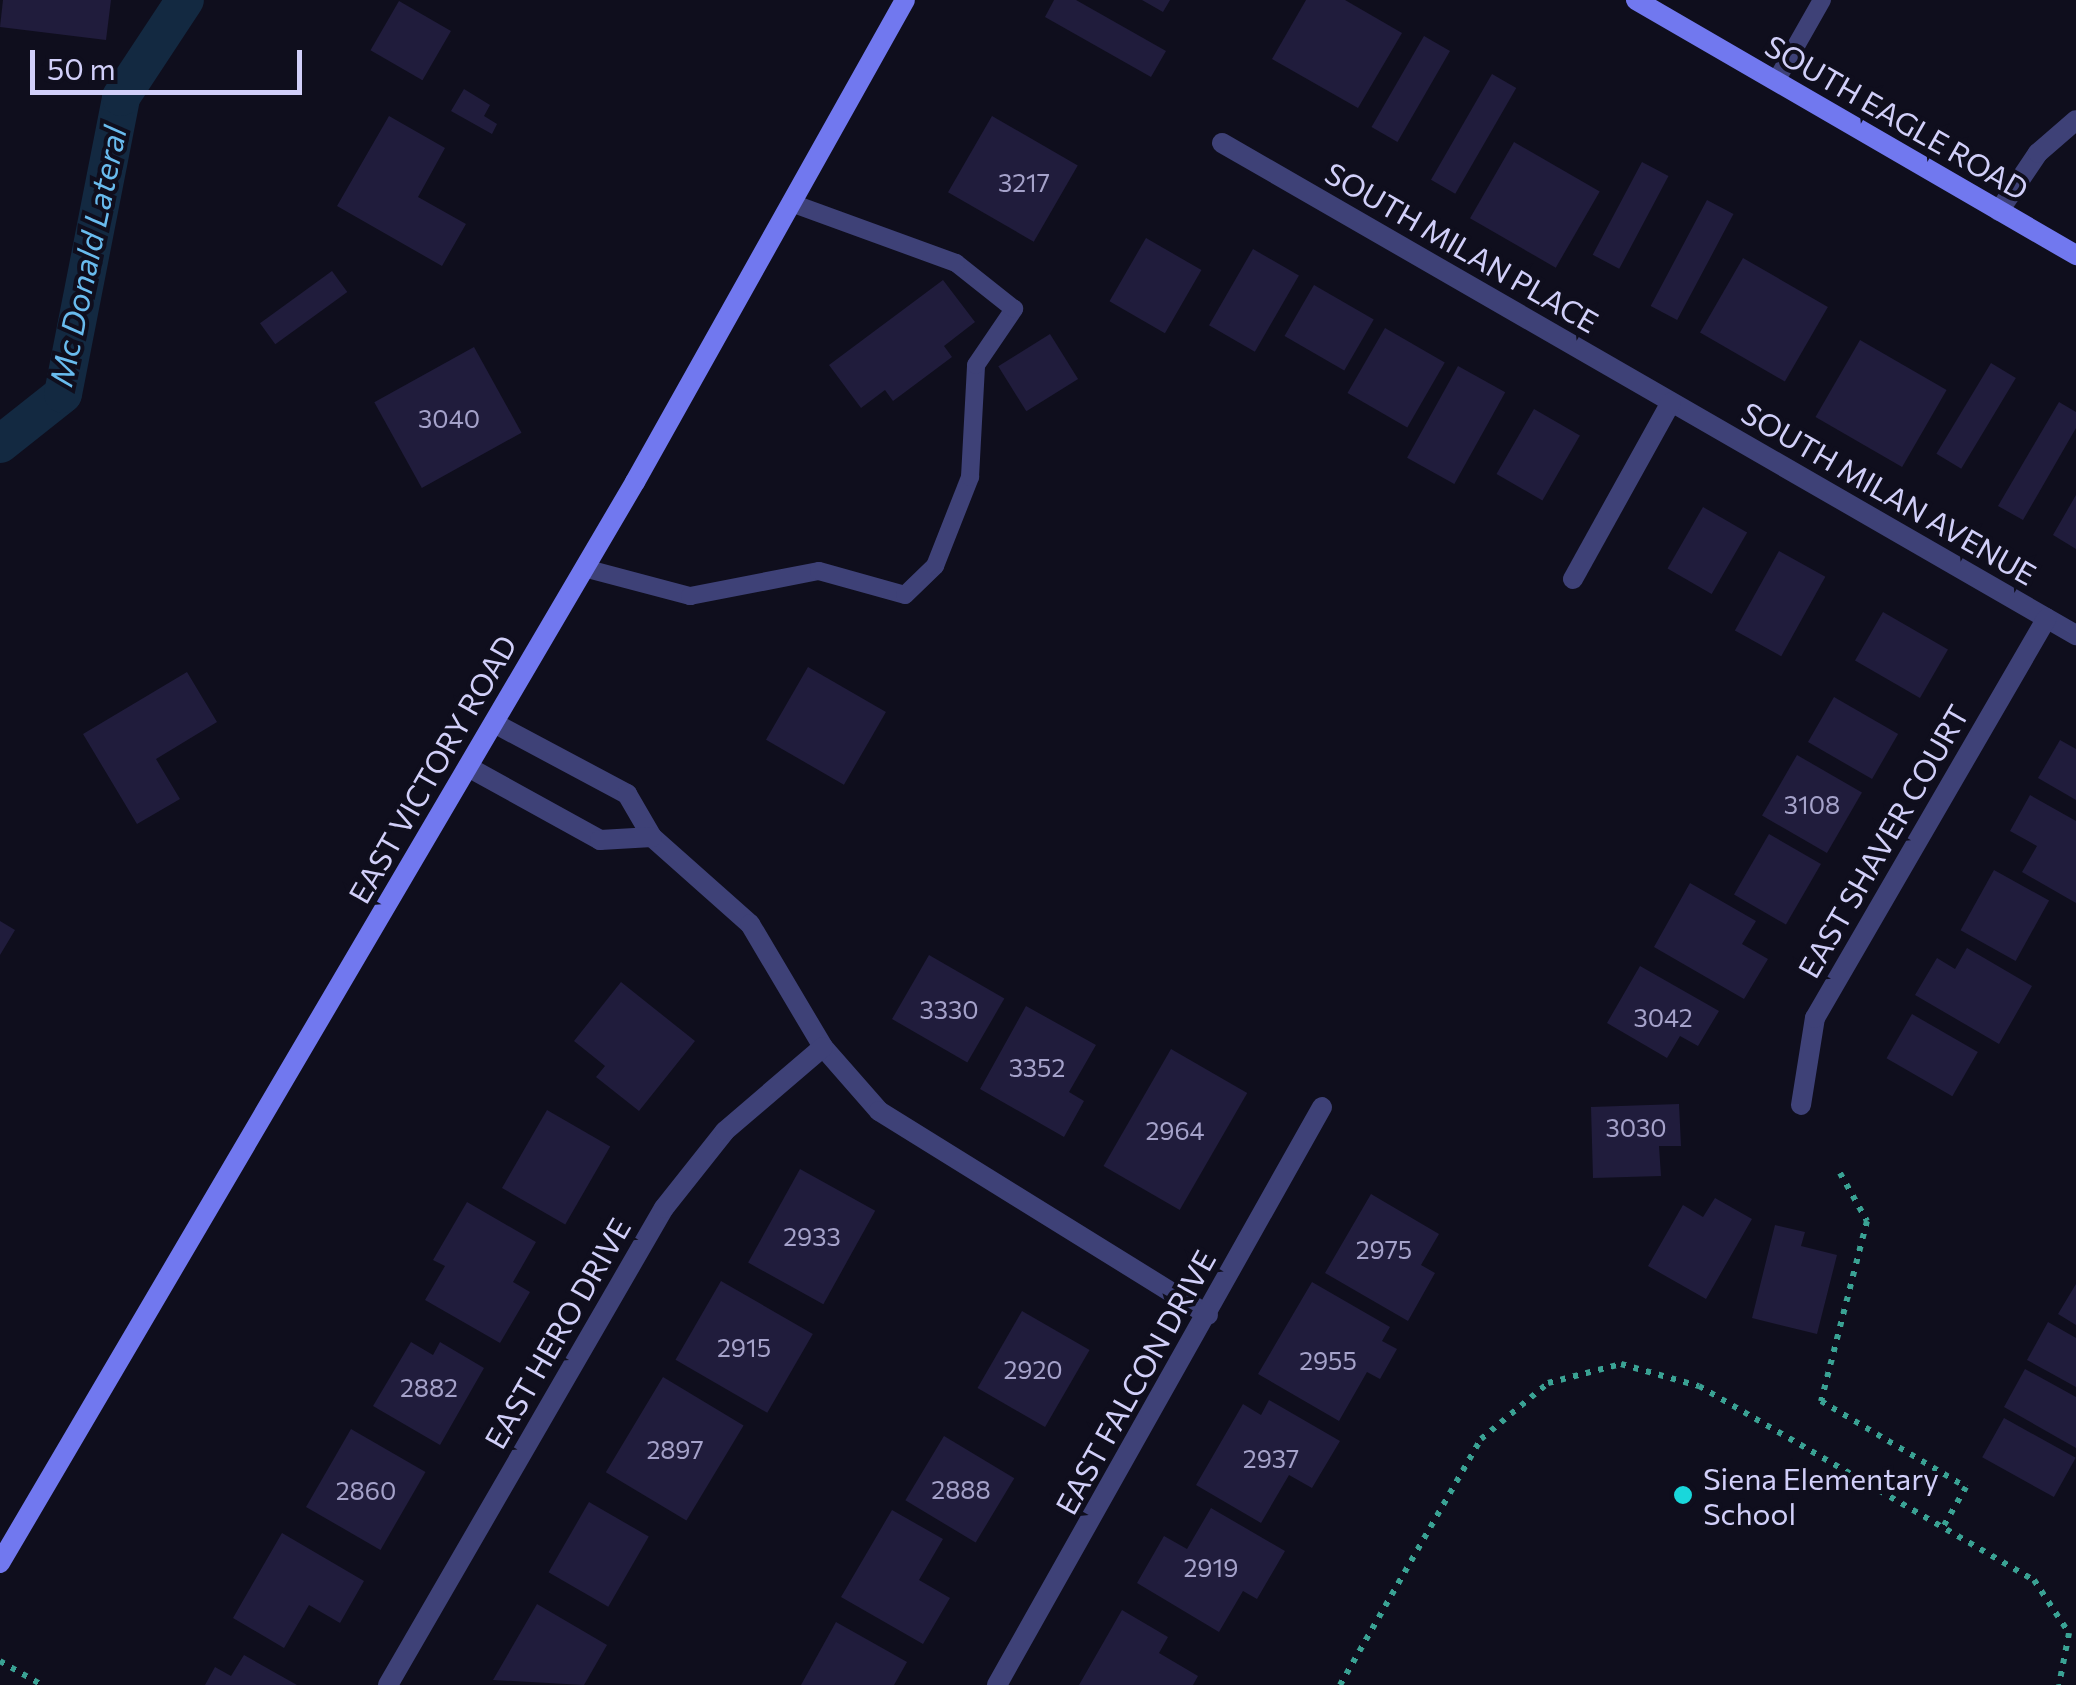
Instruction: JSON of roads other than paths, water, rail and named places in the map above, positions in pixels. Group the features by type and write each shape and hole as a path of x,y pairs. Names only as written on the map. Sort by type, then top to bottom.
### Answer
{"main road":[{"name":"EAST VICTORY ROAD","path":"0,1563 584,568 905,0"},
{"name":"SOUTH EAGLE ROAD","path":"1636,0 2076,255"}],"street":[{"path":"1999,211 2038,153 2076,120"},
{"name":"SOUTH MILAN PLACE","path":"1222,143 1671,402"},
{"path":"1573,579 1671,402"},
{"name":"SOUTH MILAN AVENUE","path":"1671,402 2076,635"},
{"name":"EAST SHAVER COURT","path":"1802,1105 1815,1018 2047,618"},
{"path":"494,723 627,794 652,837 750,924 823,1047 879,1111 968,1174 1208,1314"},
{"path":"468,766 600,840 652,837"},
{"name":"EAST HERO DRIVE","path":"388,1685 664,1208 725,1131 823,1047"},
{"name":"EAST FALCON DRIVE","path":"997,1685 1322,1107"}],"lane":[{"path":"1776,81 1822,0"},
{"path":"584,568 690,596 820,572 905,596 935,566 970,477 976,366 1014,309 956,263 791,203"}],"waterway":[{"name":"Mc Donald Lateral","path":"0,444 63,394 121,97 185,0"}],"place":[{"name":"Siena Elementary School","path":"1683,1495"}]}
